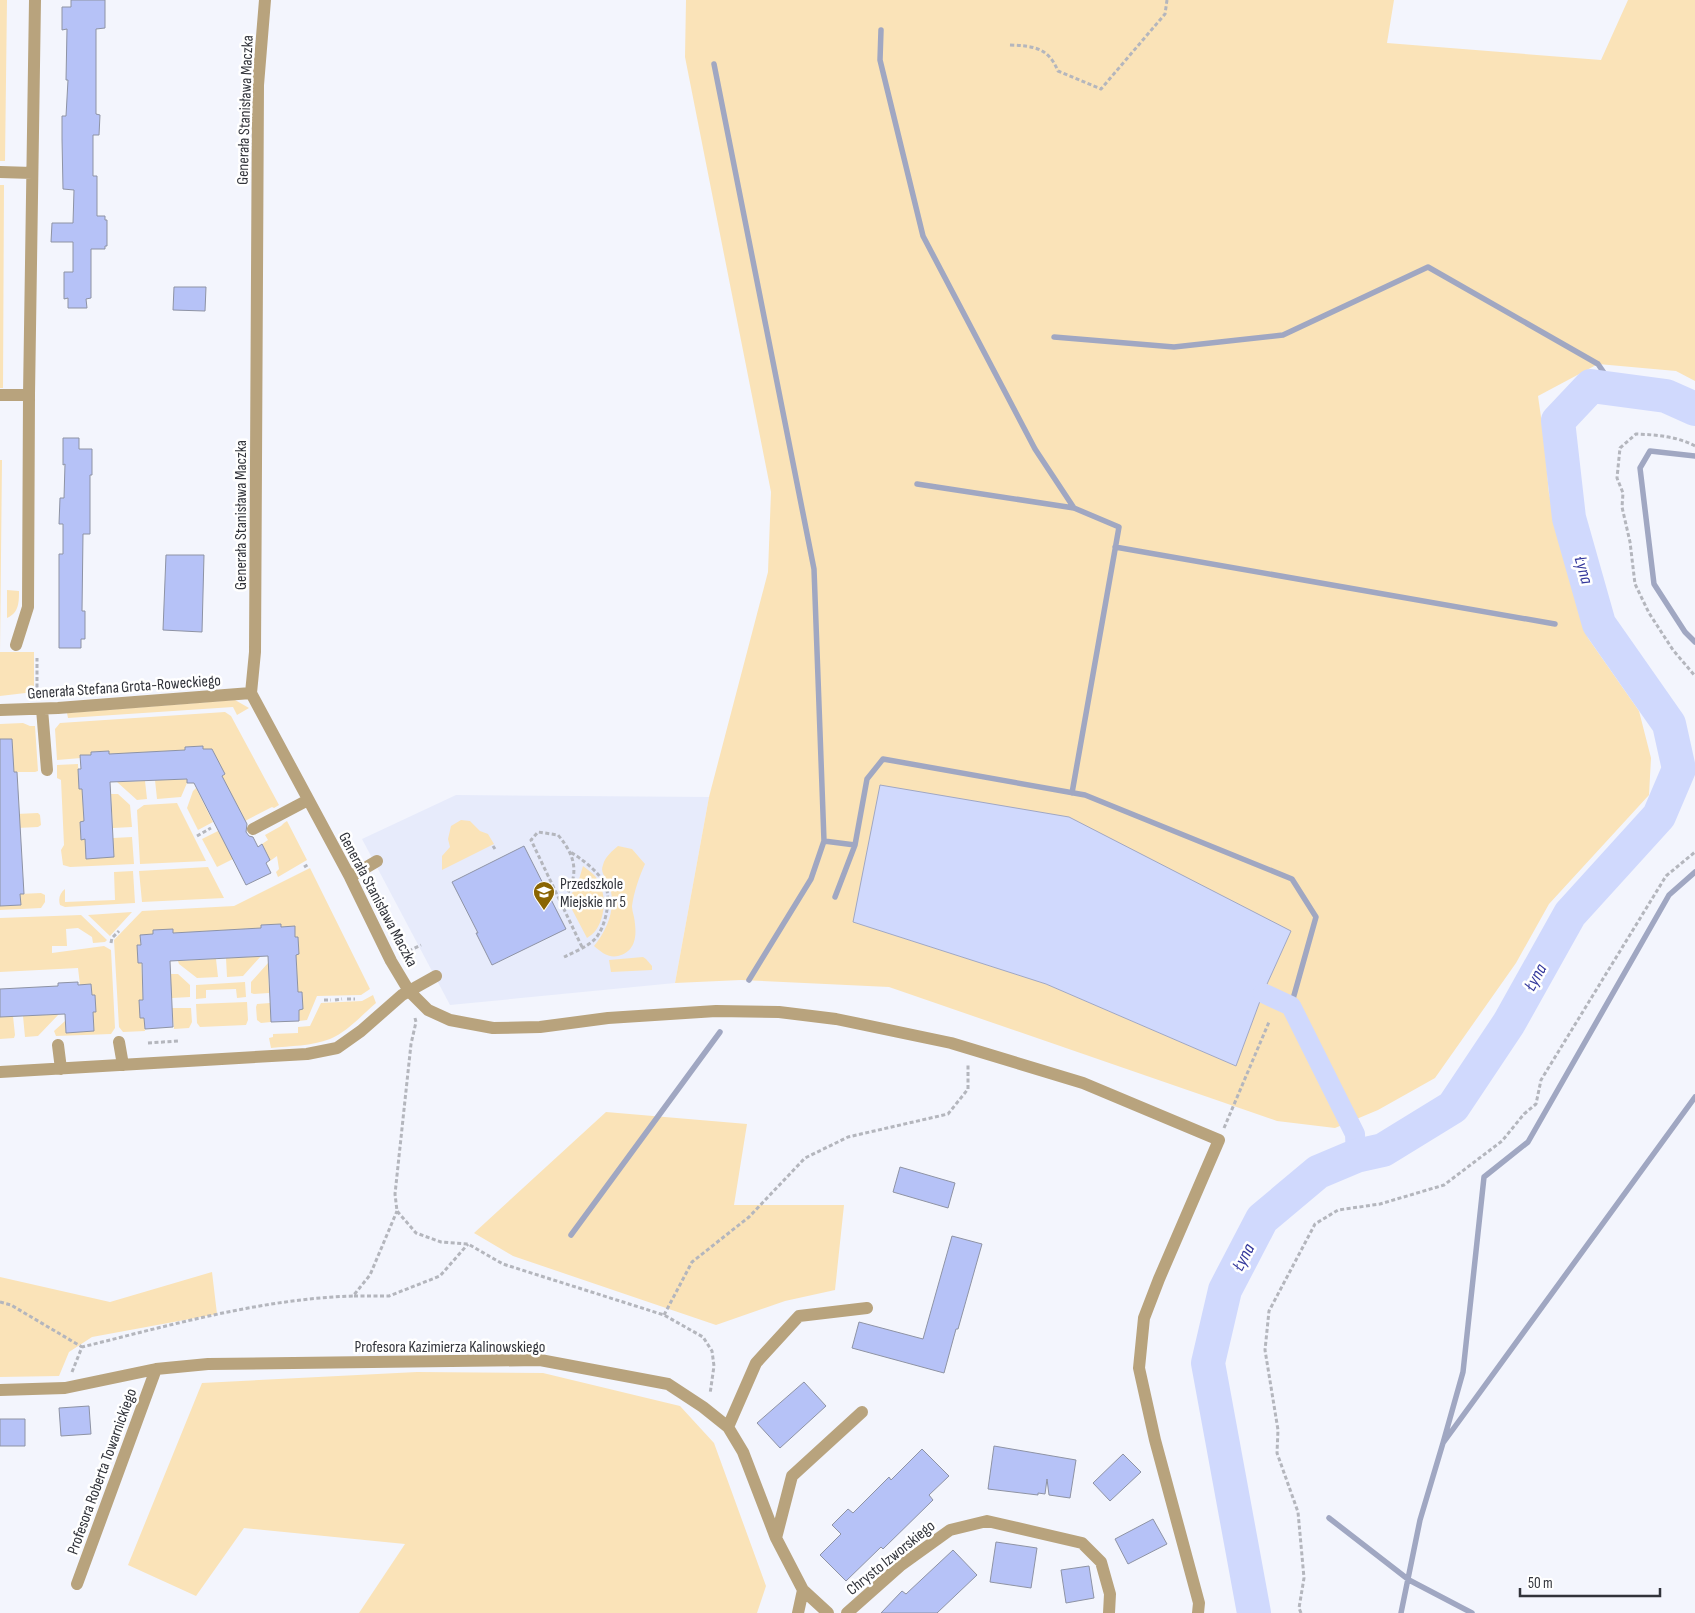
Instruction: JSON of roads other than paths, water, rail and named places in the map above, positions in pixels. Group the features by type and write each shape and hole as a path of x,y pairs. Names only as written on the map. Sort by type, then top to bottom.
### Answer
{"street":[{"path":"16,645 28,607 34,0"},
{"name":"Generała Stanisława Maczka","path":"265,0 258,85 255,642 251,693 350,878 391,961 409,991 428,1010 450,1020 493,1028 540,1027 608,1018 716,1011 779,1012 836,1019 951,1043 1082,1083 1219,1140 1144,1318 1139,1368 1155,1440 1199,1603 1198,1613"},
{"path":"0,172 32,173"},
{"path":"0,395 29,395"},
{"name":"Generała Stefana Grota-Roweckiego","path":"0,710 42,709 251,693"},
{"path":"42,709 47,770"},
{"path":"253,829 308,800"},
{"path":"350,878 377,861"},
{"path":"0,1072 307,1054 337,1048 361,1031 402,995 436,976"},
{"path":"119,1042 123,1065"},
{"path":"58,1045 61,1069"},
{"path":"728,1427 756,1363 800,1316 867,1308"},
{"name":"Profesora Kazimierza Kalinowskiego","path":"0,1390 65,1388 156,1369 208,1364 540,1360 668,1384 703,1407 728,1427 743,1452 776,1538 803,1590 828,1613"},
{"name":"Profesora Roberta Towarnickiego","path":"77,1584 156,1369"},
{"path":"776,1538 792,1476 862,1412"},
{"name":"Chrysto Izworskiego","path":"847,1613 900,1566 950,1530 987,1521 1082,1543 1101,1562 1110,1594 1109,1613"},
{"path":"798,1613 803,1590"}],"water":[{"path":"880,785 1069,817 1291,931 1263,993 1236,1066 1046,984 853,922"}],"waterway":[{"path":"881,30 880,60 923,236 1035,449 1074,508"},
{"path":"714,64 814,569 824,841 811,879 749,980"},
{"path":"1054,337 1174,347 1283,335 1428,267 1598,364 1615,389"},
{"name":"Łyna","path":"1254,1613 1208,1363 1225,1290 1262,1219 1318,1172 1356,1156 1383,1150 1453,1107 1509,1023 1570,914 1659,816 1679,769 1669,724 1599,624 1569,518 1558,421 1591,386 1666,396 1695,409"},
{"path":"1695,456 1650,451 1640,468 1654,584 1685,632 1695,642"},
{"path":"917,484 1074,508 1119,527 1072,793"},
{"path":"1115,547 1555,624"},
{"path":"835,897 855,845 867,779 883,759 1085,795 1292,879 1316,917 1291,1006"},
{"path":"824,841 855,845"},
{"path":"1443,1443 1463,1372 1484,1177 1528,1142 1669,895 1695,872"},
{"path":"1263,993 1291,1006 1355,1134 1356,1156"},
{"path":"571,1235 720,1032"},
{"path":"1401,1613 1420,1520 1443,1443 1695,1097"},
{"path":"1329,1518 1409,1580 1472,1613"}],"place":[{"name":"Przedszkole Miejskie nr 5","path":"544,911"}]}
